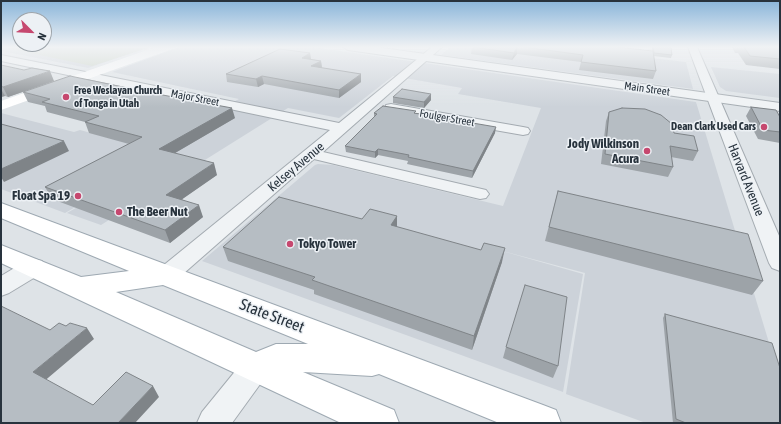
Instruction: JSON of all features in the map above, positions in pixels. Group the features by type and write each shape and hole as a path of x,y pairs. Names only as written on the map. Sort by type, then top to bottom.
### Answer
{"main road":[{"path":"1,106 113,67"},
{"name":"State Street","path":"1,210 543,423"},
{"path":"1,252 78,288 381,423"},
{"path":"78,288 167,275"},
{"path":"256,367 276,358 296,357 315,360 391,363"}],"street":[{"name":"Major Street","path":"42,67 342,128"},
{"name":"Kelsey Avenue","path":"167,275 416,67"},
{"name":"Main Street","path":"518,67 713,98 780,107"},
{"name":"Harvard Avenue","path":"700,67 780,263"},
{"name":"Foulger Street","path":"371,104 523,131"},
{"path":"311,154 480,194"},
{"path":"1,287 34,267"},
{"path":"213,423 256,367"}],"shaded area":[{"path":"126,67 450,67 696,102 780,379 780,423 646,423 566,394 585,273 495,249 583,274 563,392 202,261 318,164 333,165 503,206 541,108 458,94 462,88 393,76 339,118 288,108 101,225 67,213 170,154 148,147 239,99 112,72"},
{"path":"528,67 687,67 693,89"},
{"path":"711,67 780,74 780,98 726,91 720,87"},
{"path":"1,113 74,132 80,130 168,154 65,213 1,189"}],"building":[{"path":"1,67 24,70 32,68 50,71 3,87 1,86"},
{"path":"242,67 316,67 361,74 339,90 262,76 256,79 226,74"},
{"path":"621,67 655,67 656,71"},
{"path":"70,76 232,108 159,149 214,163 166,195 199,205 165,230 45,187 142,137 85,122 99,116 42,102 50,99 23,92"},
{"path":"402,89 431,94 424,102 393,97"},
{"path":"383,106 416,111 414,113 496,127 473,171 408,157 409,155 378,149 375,152 345,146 377,114 374,113"},
{"path":"751,107 776,110 780,117 780,132 763,130"},
{"name":"Jody Wilkinson Acura","path":"622,108 645,109 661,115 672,124 674,133 694,136 698,151 670,146 673,167 605,154 609,112"},
{"path":"1,124 64,141 1,169"},
{"path":"558,191 748,234 763,281 549,227"},
{"path":"279,197 362,219 370,209 397,216 391,225 481,250 484,243 505,248 474,336 312,280 315,277 223,247"},
{"path":"525,285 567,297 558,366 506,347"},
{"path":"1,306 50,330 59,323 66,326 70,323 87,328 33,372 93,405 126,372 153,386 118,423 1,423"},
{"path":"665,314 772,343 780,368 780,423 686,423 676,419"}],"place":[{"name":"Free Weslayan Church of Tonga in Utah","path":"66,97"},
{"name":"Dean Clark Used Cars","path":"764,127"},
{"name":"Jody Wilkinson Acura","path":"647,151"},
{"name":"Float Spa 19","path":"78,196"},
{"name":"The Beer Nut","path":"119,212"},
{"name":"Tokyo Tower","path":"290,244"}]}
